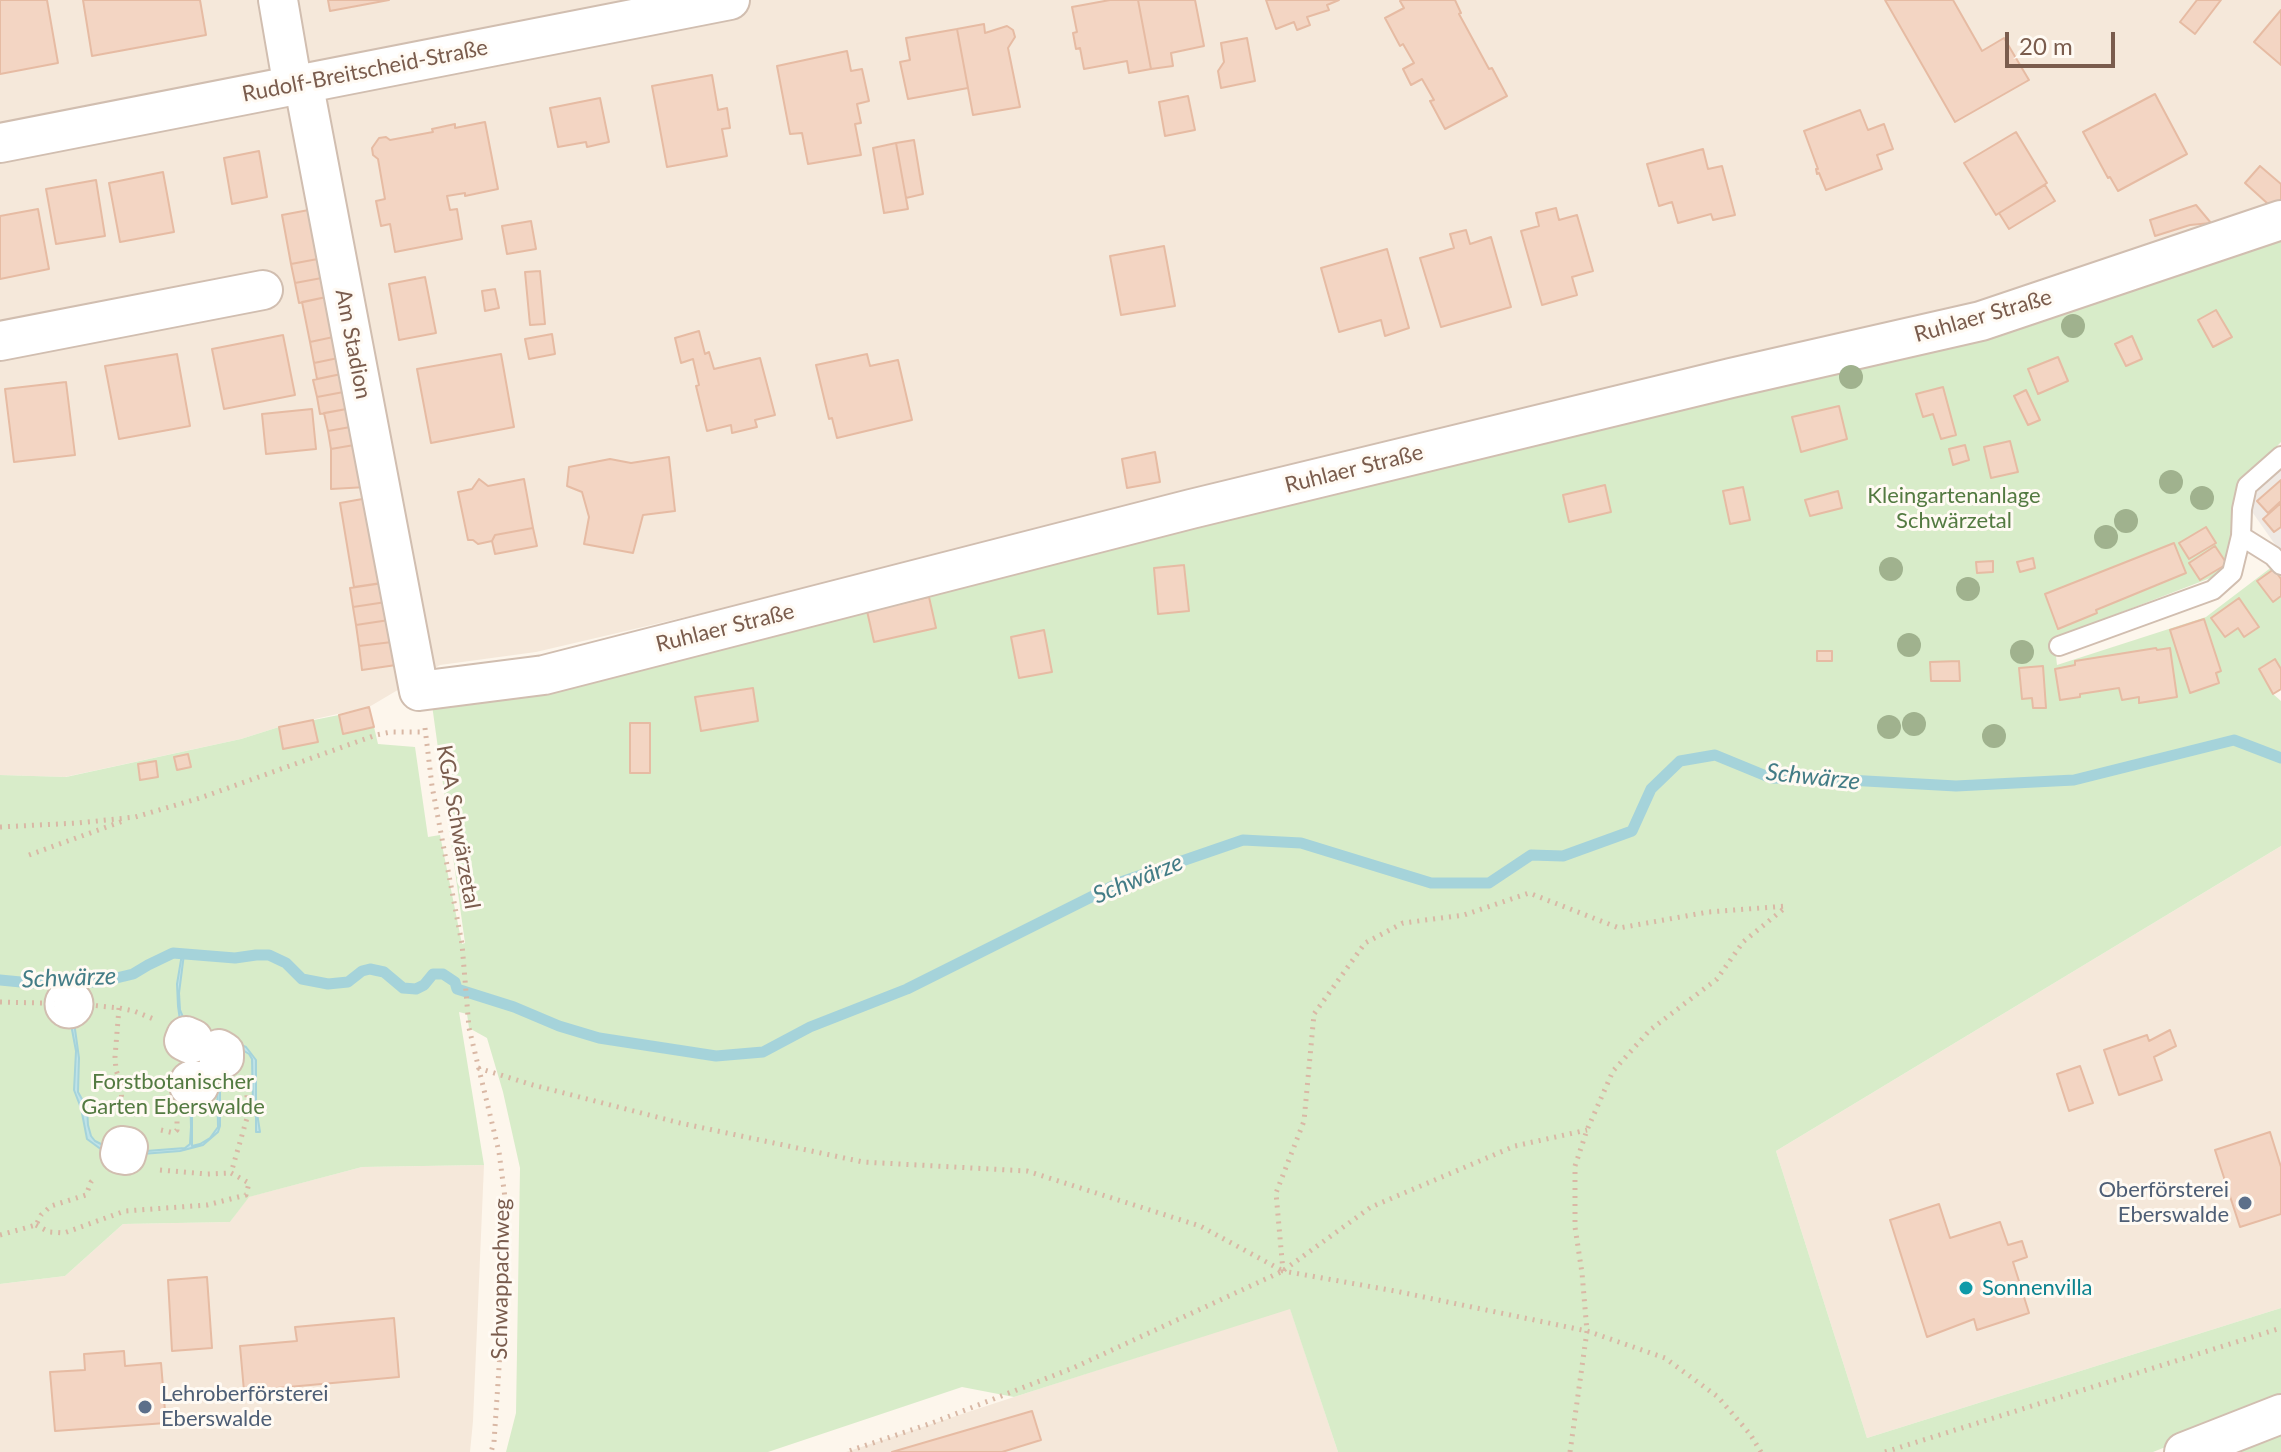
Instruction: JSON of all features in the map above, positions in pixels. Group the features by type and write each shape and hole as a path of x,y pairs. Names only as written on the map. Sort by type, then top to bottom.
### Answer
{"street":[{"name":"Am Stadion","path":"278,0 290,70 306,97 419,691"},
{"name":"Rudolf-Breitscheid-Straße","path":"0,143 730,0"},
{"name":"Ruhlaer Straße","path":"419,691 544,675 1191,509 1731,378 1981,321 2281,220"},
{"path":"0,341 263,290"},
{"path":"2184,1452 2281,1414"}],"lane":[{"path":"2059,646 2213,590 2232,573 2241,536 2247,486 2281,456"},
{"path":"2241,536 2273,556 2281,565"}],"path":[{"name":"KGA Schwärzetal","path":"419,691 432,786 465,968 467,1014"},
{"path":"29,855 376,735 425,732"},
{"path":"0,827 135,817"},
{"path":"1283,1271 1276,1193 1304,1121 1314,1014 1365,943 1403,923 1464,915 1529,893 1619,928 1708,912 1787,906 1743,942 1717,979 1650,1030 1613,1071 1587,1130 1575,1166 1575,1227 1587,1331 1570,1452"},
{"path":"0,1002 119,1008 147,1016 185,1038"},
{"path":"119,1008 115,1057 121,1084 122,1137"},
{"name":"Schwappachweg","path":"467,1014 499,1152 507,1213 491,1452"},
{"path":"36,1225 49,1232 64,1233 125,1211 207,1205 246,1195 249,1183 231,1173 247,1118 247,1076 240,1062 224,1055"},
{"path":"478,1068 680,1123 863,1162 1027,1171 1200,1226 1283,1271 1587,1331 1665,1358 1718,1397 1750,1434 1761,1452"},
{"path":"121,1084 132,1078 161,1081"},
{"path":"157,1129 174,1133 177,1130 188,1097"},
{"path":"846,1452 932,1423 1073,1368 1283,1271 1371,1207 1515,1146 1587,1130"},
{"path":"1885,1452 2281,1328"}],"shaded area":[{"path":"0,0 2281,0 2281,207 1970,310 1177,502 536,652 440,665 369,707 279,727 241,739 65,777 0,775"},
{"path":"2281,467 2281,553 2248,506 2255,494"},
{"path":"2281,846 2281,1308 1867,1438 1776,1151"},
{"path":"484,1165 470,1452 0,1452 0,1284 65,1276 123,1224 230,1222 248,1197 362,1167"},
{"path":"1290,1308 1338,1452 846,1452 1014,1397"}],"green space":[{"path":"2281,234 2281,442 2240,484 2226,572 2054,638 2057,665 2206,617 2277,563 2281,571 2281,689 2273,694 2281,701 2281,846 1776,1151 1867,1438 2281,1308 2281,1401 2153,1452 1338,1452 1290,1309 1014,1397 962,1387 768,1452 506,1452 516,1413 520,1168 487,1038 469,1028 467,1014 459,1012 484,1165 362,1167 249,1197 230,1222 123,1224 65,1276 0,1284 0,775 66,777 339,715 344,734 374,727 378,744 415,747 428,837 440,835 462,944 465,943 432,705"},
{"path":"2281,1431 2281,1452 2225,1452"}],"water":[{"path":"184,954 179,993 180,1010 185,1022 246,1047 256,1060 256,1107 260,1132 256,1132 253,1106 252,1059 241,1049 220,1065 220,1126 218,1132 203,1145 180,1151 142,1154 102,1150 87,1139 74,1090 76,1051 63,982 67,982 70,993 79,1058 78,1092 87,1108 91,1136 105,1146 146,1151 185,1148 190,1144 190,1090 178,1006 177,984","holes":["222,1042 217,1076 218,1127 210,1138 192,1146 192,1088 187,1054"]}],"building":[{"path":"0,0 47,0 58,63 0,74"},
{"path":"83,0 200,0 206,35 92,56"},
{"path":"328,0 389,0 330,11"},
{"path":"1110,0 1138,0 1151,69 1129,73 1127,61 1084,69 1080,48 1076,49 1073,33 1077,32 1072,7"},
{"path":"1138,0 1195,0 1204,46 1171,53 1173,66 1151,69"},
{"path":"1266,0 1339,0 1327,5 1329,10 1307,17 1310,25 1297,30 1294,22 1276,29"},
{"path":"1402,0 1455,0 1459,14 1507,96 1445,129 1422,79 1411,85 1403,69 1414,63 1403,44 1400,46 1385,18 1404,8"},
{"path":"1885,0 1953,0 1982,51 2004,38 2029,80 1955,122"},
{"path":"2197,0 2221,0 2195,34 2180,22"},
{"path":"2281,10 2281,65 2254,42"},
{"path":"984,24 985,33 1007,26 1013,30 1015,37 1008,48 1020,107 973,115 957,29"},
{"path":"957,29 968,88 908,99 900,62 910,60 906,38"},
{"path":"1247,38 1255,81 1221,88 1218,71 1224,62 1221,43"},
{"path":"847,51 851,71 862,69 869,101 857,104 861,123 855,124 861,155 808,164 802,133 790,134 777,66"},
{"path":"712,75 718,110 727,108 730,128 722,129 727,156 667,167 652,86"},
{"path":"2155,94 2187,154 2118,191 2083,132"},
{"path":"1188,96 1195,130 1165,136 1159,102"},
{"path":"600,98 609,142 587,147 586,142 558,147 550,108"},
{"path":"1860,110 1868,130 1884,124 1893,149 1877,155 1882,169 1826,190 1817,174 1818,169 1804,131"},
{"path":"485,122 498,189 465,196 465,193 447,196 450,210 457,209 462,239 395,252 390,224 381,226 376,201 385,199 378,159 373,155 372,148 379,138 390,140 433,132 432,129 455,124 455,128"},
{"path":"2016,132 2047,183 1996,215 1964,163"},
{"path":"914,140 923,194 906,198 896,143"},
{"path":"896,143 908,209 884,213 873,148"},
{"path":"1703,149 1708,169 1722,166 1735,215 1713,220 1711,214 1678,223 1672,202 1659,206 1647,164"},
{"path":"259,151 267,197 232,204 224,158"},
{"path":"2260,166 2281,184 2281,212 2278,213 2245,183"},
{"path":"163,172 174,232 120,242 109,183"},
{"path":"96,180 105,236 56,244 46,189"},
{"path":"2045,185 2055,201 2009,229 1999,213"},
{"path":"2196,205 2211,223 2190,225 2155,236 2150,220"},
{"path":"1556,208 1559,220 1577,215 1593,271 1572,277 1577,295 1542,305 1521,231 1539,226 1536,213"},
{"path":"38,209 49,269 0,279 0,216"},
{"path":"314,209 323,258 291,264 282,215"},
{"path":"531,221 536,249 507,254 502,226"},
{"path":"1466,230 1470,244 1491,237 1511,307 1441,327 1420,258 1454,248 1450,234"},
{"path":"1164,246 1175,306 1121,315 1110,256"},
{"path":"1387,249 1409,328 1385,336 1381,320 1339,332 1321,268"},
{"path":"323,258 327,277 295,283 291,264"},
{"path":"540,271 545,324 530,325 525,272"},
{"path":"327,277 331,296 299,303 295,283"},
{"path":"425,277 436,333 399,340 389,284"},
{"path":"495,289 499,308 485,311 482,291"},
{"path":"331,296 338,336 310,342 302,302"},
{"path":"2216,310 2232,337 2213,347 2198,320"},
{"path":"699,331 705,354 709,352 714,369 760,358 775,415 755,420 757,427 732,433 731,425 707,431 693,359 681,363 675,338"},
{"path":"552,334 555,354 529,359 525,339"},
{"path":"283,335 295,395 224,409 212,349"},
{"path":"338,336 343,357 314,363 310,342"},
{"path":"2132,336 2142,359 2126,366 2115,344"},
{"path":"177,354 190,426 119,439 105,366"},
{"path":"501,354 514,427 431,443 417,369"},
{"path":"867,354 870,366 898,360 912,420 837,438 832,418 829,419 816,365"},
{"path":"343,357 346,373 317,379 314,363"},
{"path":"2058,357 2068,381 2038,394 2028,369"},
{"path":"346,373 349,391 317,397 313,380"},
{"path":"66,382 75,455 14,462 5,389"},
{"path":"1943,387 1956,435 1941,439 1933,414 1923,417 1916,394"},
{"path":"2026,390 2040,420 2028,425 2014,396"},
{"path":"349,391 352,408 320,414 317,397"},
{"path":"1839,406 1847,439 1801,452 1792,417"},
{"path":"352,408 356,426 328,431 324,413"},
{"path":"312,409 316,449 266,454 262,414"},
{"path":"356,426 360,444 331,449 328,431"},
{"path":"2010,441 2018,472 1991,478 1984,447"},
{"path":"360,444 367,487 331,489 331,449"},
{"path":"1965,445 1969,460 1953,465 1949,449"},
{"path":"1155,452 1160,482 1127,488 1122,459"},
{"path":"669,457 675,511 643,515 633,553 584,544 589,517 582,492 567,486 569,467 610,459 631,463"},
{"path":"479,479 488,486 524,479 533,528 495,535 492,541 478,544 468,540 458,492 472,489"},
{"path":"2281,480 2281,501 2268,513 2257,501"},
{"path":"1605,485 1611,512 1569,522 1563,495"},
{"path":"1743,487 1750,520 1730,524 1723,491"},
{"path":"1838,491 1842,508 1810,516 1805,500"},
{"path":"368,498 381,583 354,587 340,503"},
{"path":"2281,503 2281,527 2274,532 2263,519"},
{"path":"2206,527 2216,543 2189,559 2179,543"},
{"path":"533,528 537,546 495,554 492,541 495,535"},
{"path":"2174,543 2186,573 2058,629 2045,594"},
{"path":"2215,546 2227,564 2200,580 2189,563"},
{"path":"2033,558 2035,568 2020,572 2017,562"},
{"path":"1993,561 1993,572 1977,573 1976,562"},
{"path":"1184,565 1189,611 1158,614 1154,568"},
{"path":"2274,569 2281,579 2281,596 2273,602 2257,581"},
{"path":"383,583 386,602 353,607 350,588"},
{"path":"929,597 936,628 874,642 867,611"},
{"path":"2239,598 2259,627 2244,637 2238,628 2225,637 2211,618"},
{"path":"386,602 389,620 356,625 353,607"},
{"path":"2204,619 2221,671 2216,673 2219,683 2190,693 2170,630"},
{"path":"389,620 392,642 359,646 356,625"},
{"path":"1044,630 1052,672 1019,678 1011,637"},
{"path":"392,642 396,665 362,670 359,646"},
{"path":"2170,648 2177,697 2139,703 2139,697 2122,700 2119,688 2060,700 2055,669 2075,665 2075,661"},
{"path":"1817,651 1832,651 1832,661 1817,661"},
{"path":"2275,659 2281,669 2281,689 2273,694 2259,669"},
{"path":"1959,661 1960,681 1931,681 1930,662"},
{"path":"2043,666 2046,708 2033,708 2032,698 2022,699 2019,668"},
{"path":"753,688 758,721 701,731 695,697"},
{"path":"369,707 374,727 343,734 339,715"},
{"path":"313,720 318,742 283,749 279,727"},
{"path":"630,723 650,723 650,773 630,773"},
{"path":"188,754 191,767 177,770 174,757"},
{"path":"156,761 158,777 140,780 138,764"},
{"path":"2170,1030 2176,1046 2154,1057 2162,1080 2119,1095 2104,1050 2147,1035 2149,1041"},
{"path":"2080,1066 2093,1103 2069,1111 2057,1074"},
{"path":"2270,1132 2281,1167 2281,1214 2240,1227 2215,1150"},
{"name":"Sonnenvilla","path":"1939,1204 1950,1238 2000,1222 2008,1245 2022,1241 2027,1257 2013,1262 2029,1313 1977,1330 1974,1319 1927,1337 1890,1220"},
{"path":"207,1277 212,1348 172,1351 168,1280"},
{"path":"394,1318 399,1377 244,1391 240,1346 297,1341 295,1327"},
{"path":"124,1351 125,1366 161,1363 166,1423 55,1431 50,1372 85,1370 84,1354"},
{"path":"1032,1411 1041,1440 1002,1452 892,1452"}],"waterway":[{"name":"Schwärze","path":"0,980 100,982 133,974 173,953 235,958 269,955 286,963 302,979 328,984 348,982 370,969 384,972 403,988 416,989 433,974 443,974 455,982 457,989 599,1038 716,1056 763,1052 810,1027 907,989 1121,882 1243,840 1301,843 1431,883 1489,883 1531,855 1563,856 1632,831 1651,789 1680,761 1715,755 1771,778 1956,786 2074,780 2234,740 2281,758"}],"place":[{"name":"Oberförsterei Eberswalde","path":"2245,1203"},
{"name":"Sonnenvilla","path":"1966,1288"},
{"name":"Lehroberförsterei Eberswalde","path":"145,1407"}],"park label":[{"name":"Kleingartenanlage Schwärzetal","path":"1954,508"},
{"name":"Forstbotanischer Garten Eberswalde","path":"173,1094"}]}
